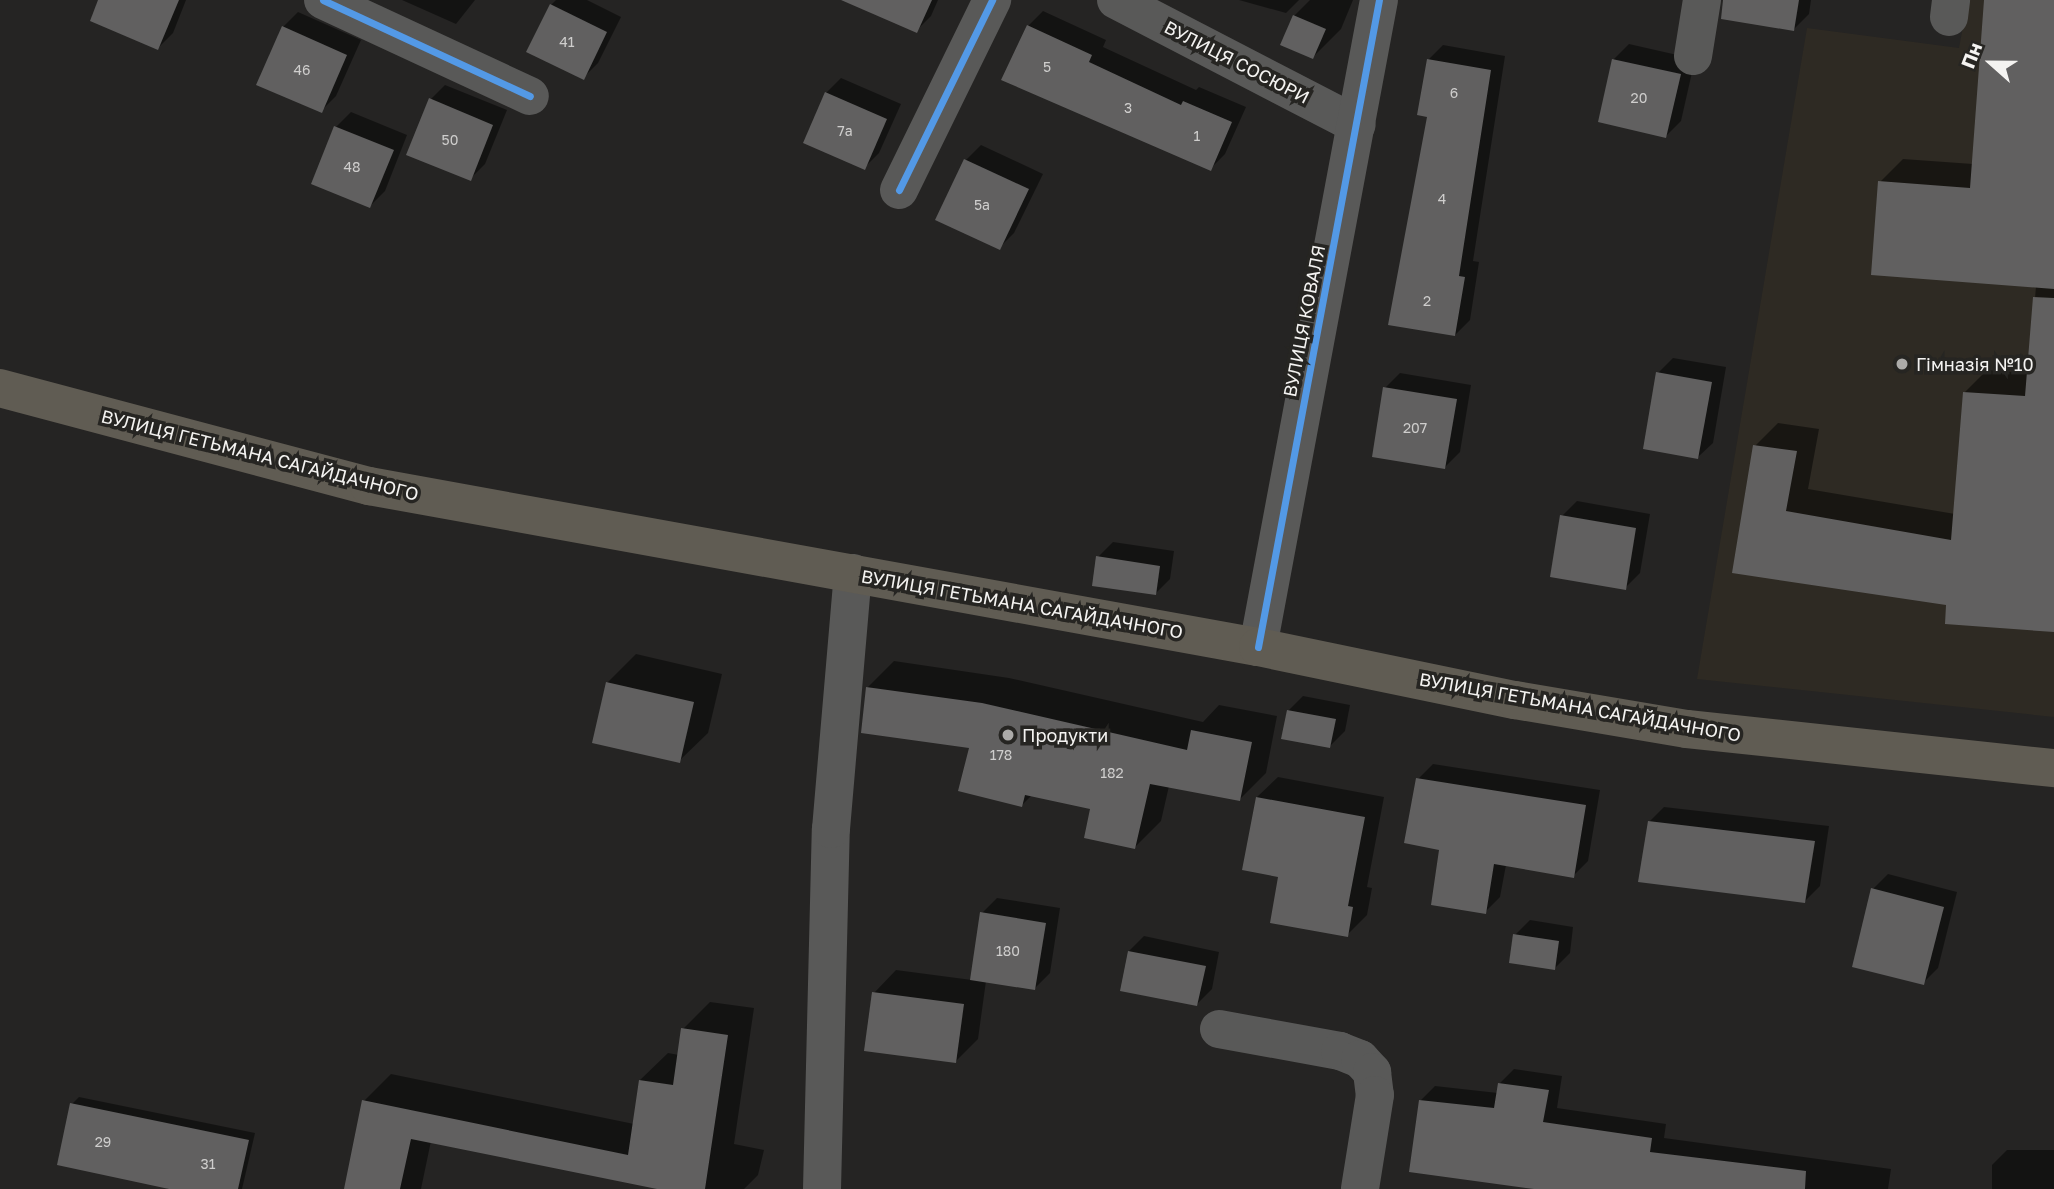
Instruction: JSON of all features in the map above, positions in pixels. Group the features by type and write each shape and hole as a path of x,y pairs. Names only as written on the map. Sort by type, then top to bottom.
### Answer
{"main road":[{"name":"ВУЛИЦЯ ГЕТЬМАНА САГАЙДАЧНОГО","path":"0,388 369,486 1258,647 1515,700 1687,729 2054,768"}],"street":[{"path":"323,0 530,96"},
{"path":"899,190 992,0"},
{"name":"ВУЛИЦЯ СОСЮРИ","path":"1116,0 1357,125"},
{"name":"ВУЛИЦЯ КОВАЛЯ","path":"1258,647 1379,0"},
{"path":"1693,56 1703,0"},
{"path":"822,1189 831,829 853,573"},
{"path":"1219,1029 1340,1051 1360,1059 1372,1072 1375,1095 1360,1189"}],"shaded area":[{"name":"Гімназія №10","path":"1968,0 2054,0 2054,717 1697,679 1807,28 1959,48"}],"building":[{"path":"98,0 179,0 158,50 90,21"},
{"path":"841,0 932,0 917,33"},
{"path":"1723,0 1799,0 1794,31 1721,19"},
{"path":"1984,0 2054,0 2054,289 1871,275 1878,181 1970,188"},
{"path":"550,4 607,32 584,80 526,52"},
{"path":"1293,15 1326,29 1313,59 1280,45"},
{"path":"1027,25 1092,55 1089,62 1181,105 1183,101 1232,122 1211,171 1001,80"},
{"path":"282,26 347,55 322,113 256,85"},
{"path":"1427,59 1491,70 1459,276 1465,277 1455,336 1388,325 1427,117 1417,115"},
{"path":"1612,59 1681,74 1666,138 1598,122"},
{"path":"825,92 887,119 865,170 803,143"},
{"path":"429,98 493,125 471,181 406,155"},
{"path":"334,126 394,150 370,208 311,184"},
{"path":"964,159 1029,189 1000,250 935,220"},
{"path":"2033,297 2054,298 2054,632 1945,624 1946,605 1732,573 1753,445 1797,451 1786,511 1951,540 1963,392 2025,396"},
{"path":"1656,372 1712,382 1698,459 1643,449"},
{"path":"1383,387 1457,399 1445,469 1372,457"},
{"path":"1560,515 1636,528 1626,590 1550,577"},
{"path":"1096,556 1160,566 1156,595 1092,586"},
{"path":"606,682 694,702 680,763 592,743"},
{"path":"866,687 982,703 1187,750 1191,730 1252,742 1240,801 1150,784 1135,849 1084,838 1090,809 1025,795 1022,807 958,791 969,748 861,733"},
{"path":"1287,710 1336,719 1330,748 1281,739"},
{"path":"1416,778 1586,805 1574,878 1494,864 1486,914 1431,905 1439,850 1404,843"},
{"path":"1256,797 1365,817 1348,906 1353,907 1348,937 1270,923 1278,877 1242,870"},
{"path":"1648,821 1815,841 1805,903 1638,882"},
{"path":"1871,888 1944,907 1924,985 1852,967"},
{"path":"980,912 1046,923 1035,990 970,980"},
{"path":"1513,934 1559,941 1555,970 1509,963"},
{"path":"1128,951 1206,966 1197,1006 1120,991"},
{"path":"872,992 964,1004 956,1063 864,1051"},
{"path":"681,1028 728,1035 705,1189 657,1189 411,1139 400,1189 344,1189 362,1100 628,1155 639,1080 673,1085"},
{"path":"1498,1083 1549,1090 1543,1122 1652,1138 1650,1152 1806,1171 1805,1189 1534,1189 1409,1172 1419,1100 1494,1108"},
{"path":"70,1103 249,1140 238,1189 169,1189 57,1165"}],"cycle path":[{"path":"323,0 530,96"},
{"path":"899,190 992,0"},
{"path":"1258,647 1379,0"}],"place":[{"name":"Гімназія №10","path":"1902,364"},
{"name":"Продукти","path":"1008,735"}]}
